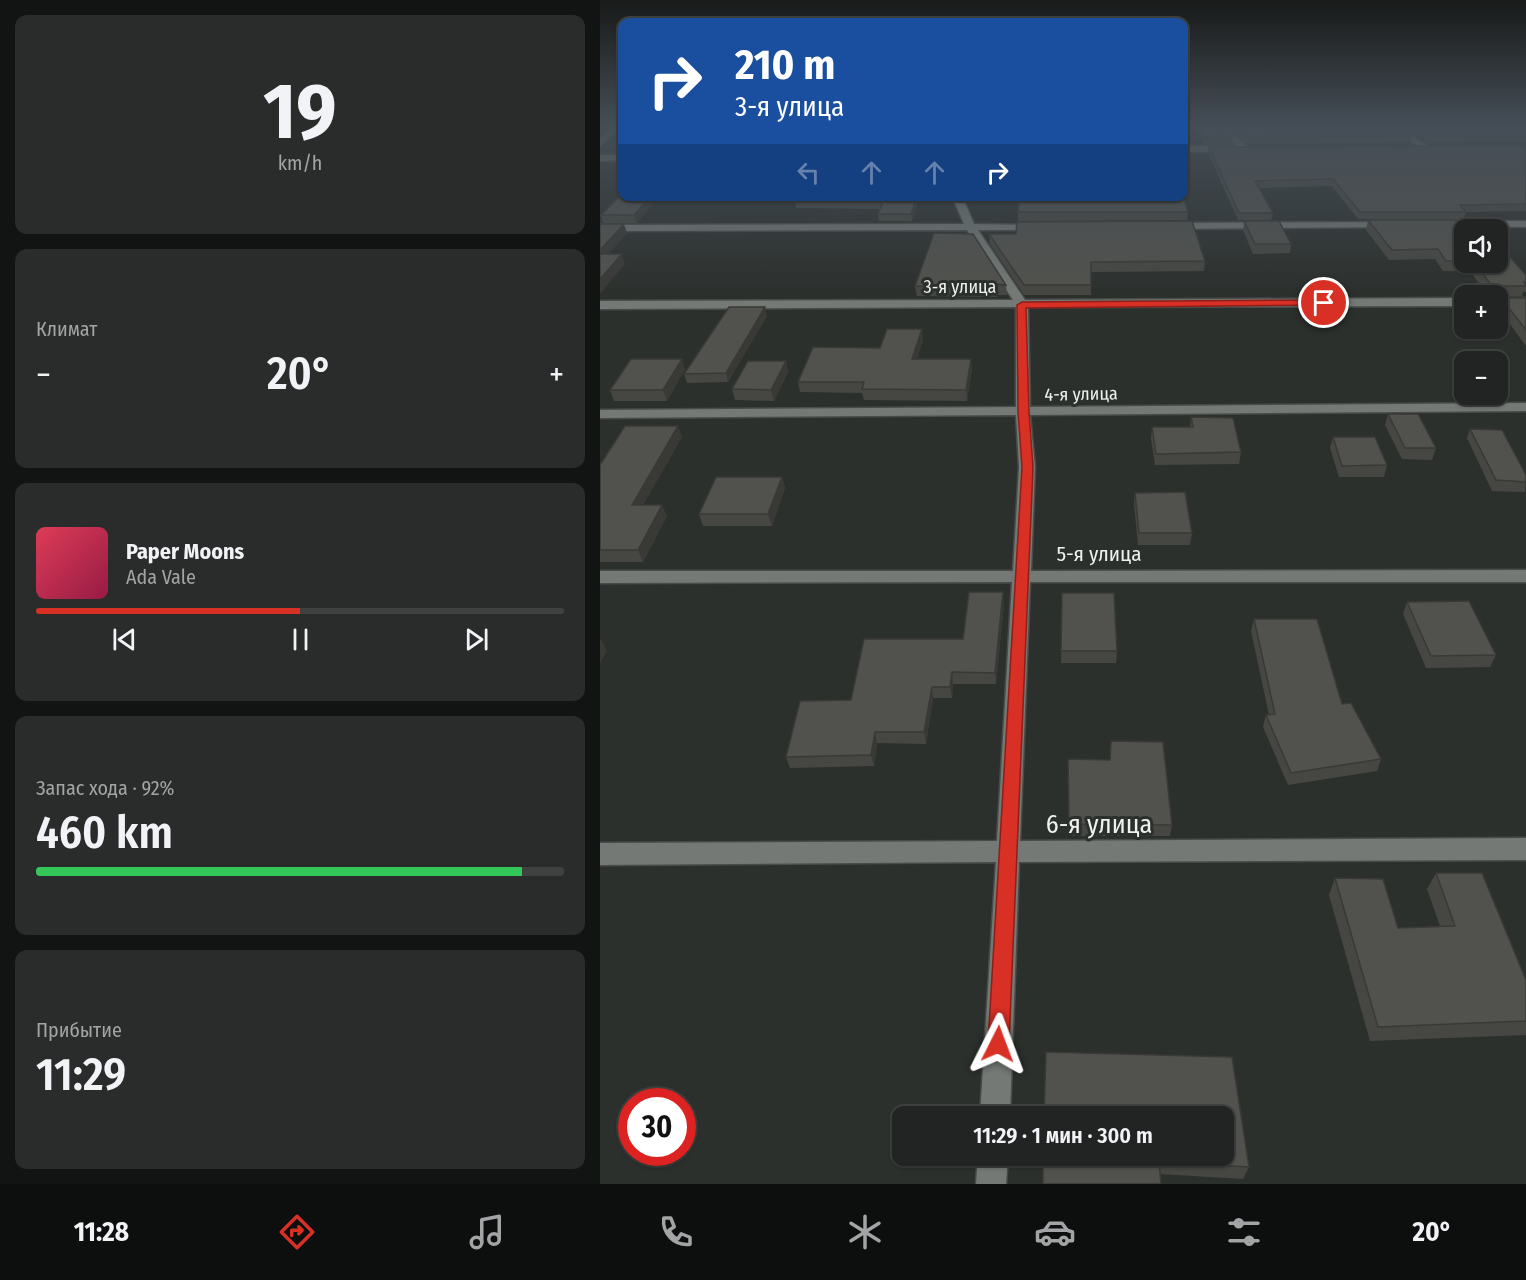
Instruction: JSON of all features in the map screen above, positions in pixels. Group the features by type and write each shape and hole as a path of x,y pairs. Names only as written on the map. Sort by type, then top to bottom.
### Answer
{"street":[{"path":"959,201 971,228 1022,305 1023,412 1027,467 995,1106"},
{"path":"1443,225 1526,224"},
{"path":"1160,226 1396,225"},
{"path":"600,228 1053,227"},
{"name":"3-я улица","path":"600,305 1454,302"},
{"path":"1508,302 1526,302"},
{"name":"4-я улица","path":"600,414 1526,407"},
{"name":"5-я улица","path":"600,577 1526,576"},
{"name":"6-я улица","path":"600,854 1526,849"},
{"path":"991,1184 992,1166"}],"building":[{"path":"1225,182 1256,182 1273,213 1239,213"},
{"path":"1336,182 1526,182 1526,204 1460,205 1466,212 1360,212"},
{"path":"618,198 618,201 647,201 634,215 601,215"},
{"path":"795,201 915,201 911,214 878,214 883,202"},
{"path":"1019,201 1185,201 1188,212 1018,212"},
{"path":"1368,220 1454,220 1454,261 1446,261 1438,249 1392,250"},
{"path":"1192,221 1205,261 1091,262 1091,285 1024,285 989,234 1016,234 1017,222"},
{"path":"1244,221 1279,221 1291,244 1255,244"},
{"path":"600,224 624,224 600,250"},
{"path":"934,233 973,234 1006,285 996,284 997,287 915,286"},
{"path":"600,254 622,254 600,279"},
{"path":"1508,255 1526,275 1526,282 1524,282 1526,286 1491,285 1482,273 1508,273"},
{"path":"1508,298 1526,298 1526,330 1508,307"},
{"path":"729,307 765,307 726,373 684,374"},
{"path":"887,329 922,329 912,359 971,359 966,390 862,389 864,382 798,382 813,347 880,348"},
{"path":"631,359 682,359 663,390 610,390"},
{"path":"748,361 786,361 771,390 732,389"},
{"path":"1388,414 1418,414 1436,448 1405,448"},
{"path":"1191,417 1233,418 1241,452 1156,454 1152,427 1193,427"},
{"path":"625,426 678,426 632,505 662,505 638,550 600,550 600,465"},
{"path":"1470,429 1502,430 1526,475 1526,482 1496,480"},
{"path":"1333,437 1375,437 1387,465 1342,466"},
{"path":"716,477 782,477 768,514 699,514"},
{"path":"1185,492 1192,533 1139,533 1135,493"},
{"path":"969,592 1003,592 995,673 952,672 950,687 932,687 924,732 875,732 871,755 786,757 800,701 851,700 864,639 963,639"},
{"path":"1062,593 1114,593 1117,651 1061,651"},
{"path":"1469,601 1496,655 1431,656 1407,602"},
{"path":"1254,619 1317,619 1342,704 1351,703 1381,759 1291,773 1266,715 1275,714"},
{"path":"1111,741 1163,742 1172,825 1069,824 1068,759 1110,760"},
{"path":"1436,873 1482,873 1526,980 1526,1021 1378,1027 1335,878 1383,879 1398,928 1455,926"},
{"path":"1046,1052 1232,1057 1249,1167 1231,1166 1234,1166 1234,1106 1044,1106"},
{"path":"1043,1166 1159,1166 1161,1184 1043,1184"}],"route":[{"path":"998,1044 1027,467 1023,412 1022,305 1324,303"}]}
